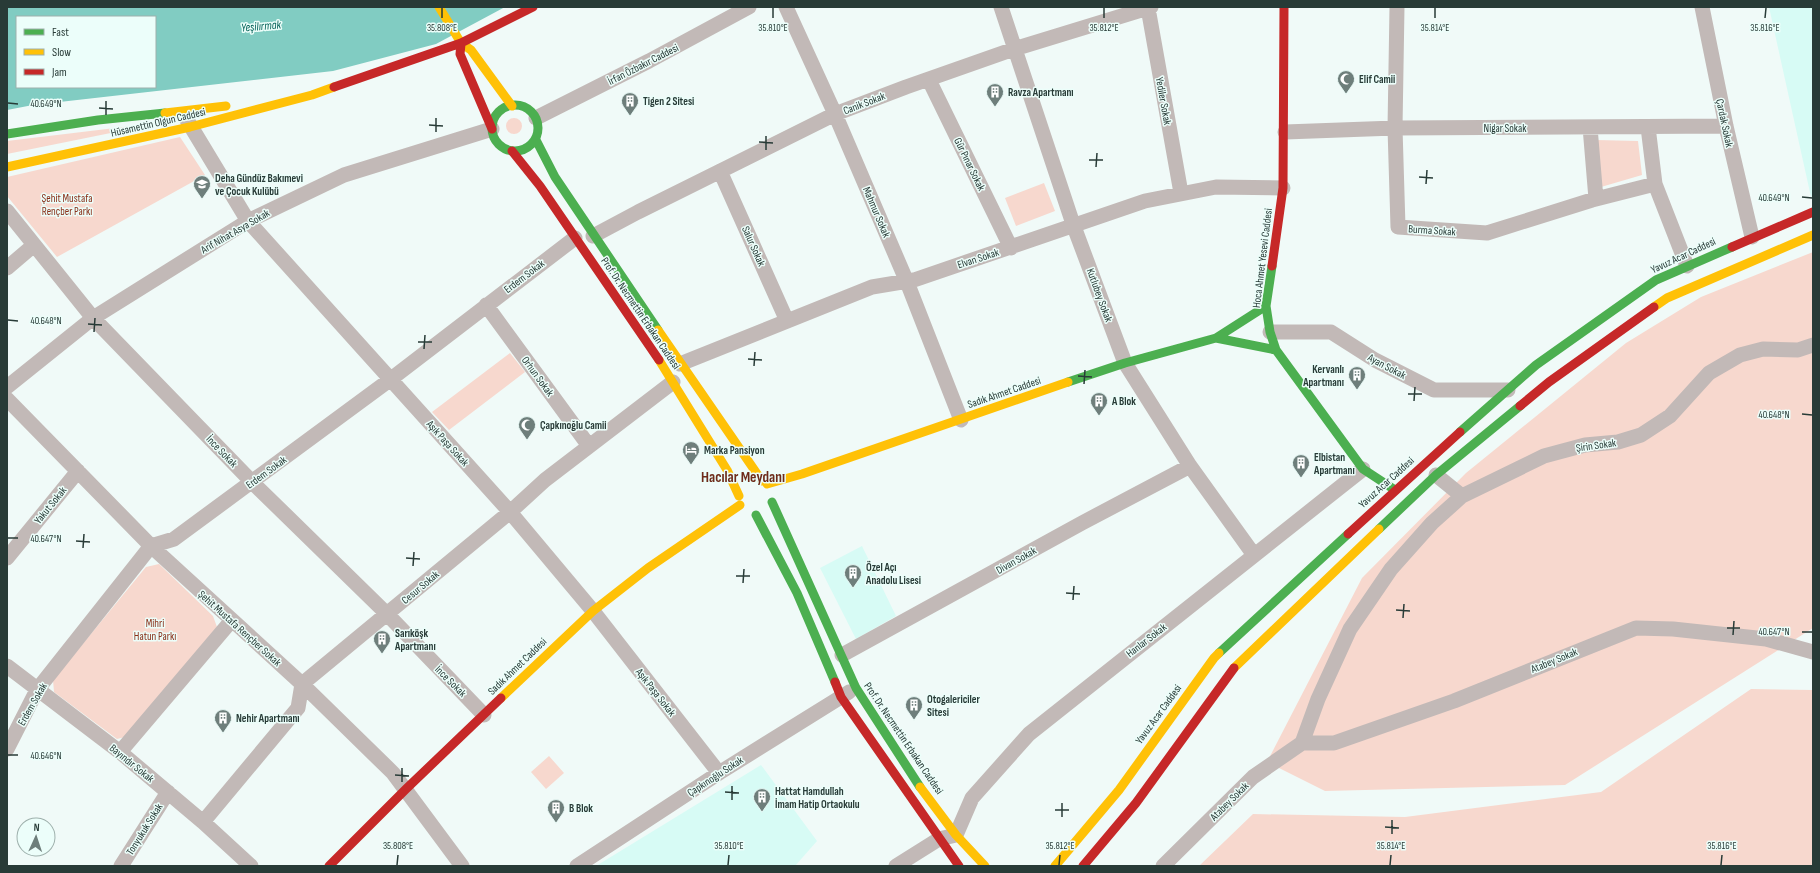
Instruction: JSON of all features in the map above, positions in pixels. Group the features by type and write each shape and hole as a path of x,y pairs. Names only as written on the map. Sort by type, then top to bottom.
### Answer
{"main road":[{"path":"439,7 459,39 471,50 512,106"},
{"name":"Hüsamettin Olgun Caddesi","path":"7,167 190,127 312,95 459,39 533,7"},
{"name":"Hoca Ahmet Yesevi Caddesi","path":"1284,7 1284,188 1266,306 1270,332 1276,350 1363,469 1395,490"},
{"path":"459,39 460,54 498,144 512,151 525,149 536,140 538,129 536,118 528,109 517,105 500,111 493,122 492,129"},
{"name":"Hüsamettin Olgun Caddesi","path":"7,134 98,120 312,95"},
{"name":"Prof. Dr. Necmettin Erbakan Caddesi","path":"536,140 555,177 593,236 746,460 765,483"},
{"name":"Prof. Dr. Necmettin Erbakan Caddesi","path":"512,151 540,186 673,382 728,470 739,500"},
{"name":"Yavuz Acar Caddesi","path":"1055,866 1119,790 1214,658 1395,490 1508,390 1541,362 1656,280 1813,212"},
{"path":"1083,866 1136,803 1230,672 1436,475 1549,382 1667,298 1813,235"},
{"name":"Sadık Ahmet Caddesi","path":"765,483 802,474 1125,363 1216,338 1266,306"},
{"name":"Sadık Ahmet Caddesi","path":"1216,338 1276,350"},
{"path":"777,496 765,483 748,482 741,488 739,500 748,513 756,515 768,510 777,496 802,474"},
{"name":"Prof. Dr. Necmettin Erbakan Caddesi","path":"777,496 856,688 923,791 956,835 985,866"},
{"name":"Sadık Ahmet Caddesi","path":"329,866 406,789 593,610 739,500"},
{"path":"756,515 797,593 841,697 960,866"}],"street":[{"name":"İrfan Özbakır Caddesi","path":"536,118 662,54 749,7"},
{"name":"Mahmur Sokak","path":"786,7 835,114 907,282 961,420"},
{"name":"Kutlubey Sokak","path":"1001,7 1073,224 1125,363 1190,466 1254,555"},
{"name":"Burma Sokak","path":"1397,7 1396,128 1398,227 1487,233 1596,199 1655,184"},
{"name":"Çardak Sokak","path":"1702,7 1726,126 1752,238"},
{"name":"Canik Sokak","path":"593,236 835,114 1014,49 1150,8"},
{"name":"Yediler Sokak","path":"1150,8 1181,193"},
{"name":"Gür Pınar Sokak","path":"929,80 1011,248"},
{"name":"Aşık Paşa Sokak","path":"184,111 190,127 248,221 510,512 593,610 718,773"},
{"name":"Nigar Sokak","path":"1285,132 1396,128 1726,126"},
{"path":"1590,127 1596,199"},
{"path":"1648,127 1655,184 1687,266"},
{"name":"Arif Nihat Asya Sokak","path":"7,387 93,318 248,221 344,175 492,129"},
{"name":"Salur Sokak","path":"720,171 787,321"},
{"name":"Elvan Sokak","path":"680,364 872,287 907,282 1011,248 1073,224 1145,201 1216,187 1284,188"},
{"name":"İnce Sokak","path":"7,211 93,318 252,482 387,614 484,714"},
{"name":"Erdem Sokak","path":"7,749 37,690 152,546 174,540 391,379 575,238"},
{"path":"7,268 34,245"},
{"name":"Orhun Sokak","path":"486,305 589,446"},
{"name":"Ayan Sokak","path":"1270,332 1331,332 1375,360 1434,390 1508,390"},
{"name":"Şirin Sokak","path":"1462,496 1544,456 1585,445 1618,442 1641,434 1670,416 1709,373 1740,355 1763,349 1798,350 1813,345"},
{"name":"Cesur Sokak","path":"302,684 510,512 545,480 673,382"},
{"name":"Şehit Mustafa Rençber Sokak","path":"7,399 152,546 302,684 393,772 462,866"},
{"name":"Divan Sokak","path":"842,655 1075,527 1190,466"},
{"name":"Hanlar Sokak","path":"956,835 972,798 1029,734 1363,469"},
{"name":"Yakut Sokak","path":"7,558 78,471"},
{"path":"1302,744 1318,699 1350,629 1391,569 1432,524 1462,496 1436,475"},
{"path":"120,752 232,620"},
{"name":"Atabey Sokak","path":"1163,866 1253,777 1302,744 1334,742 1454,701 1636,628 1672,629 1766,639 1813,652"},
{"name":"Bayındır Sokak","path":"7,666 120,752 203,822 251,866"},
{"path":"203,822 298,708 302,684"},
{"name":"Çapkınoğlu Sokak","path":"577,866 718,773 856,688"},
{"name":"Tonyukuk Sokak","path":"121,866 168,792"},
{"path":"896,866 939,838 956,835"}],"shaded area":[{"path":"1769,7 1813,7 1813,196 1811,197"},
{"path":"862,546 896,616 856,639 820,568"},
{"path":"761,765 817,841 795,866 596,866"}],"green space":[{"path":"514,118 520,120 522,126 520,132 514,134 508,132 506,126 508,120"},
{"path":"165,122 7,154 7,141"},
{"name":"Şehit Mustafa Rençber Parkı","path":"180,137 205,175 57,257 7,196 7,177"},
{"path":"1596,140 1638,141 1642,175 1601,187"},
{"path":"1044,183 1055,211 1016,226 1005,198"},
{"path":"1813,252 1813,628 1565,785 1325,791 1267,762 1362,578 1466,473 1626,343 1701,297"},
{"path":"510,353 525,372 449,430 432,412"},
{"name":"Mihri Hatun Parkı","path":"159,564 213,616 217,627 125,737 117,739 54,692 53,680 146,567"},
{"path":"1751,689 1813,690 1813,866 1199,866 1253,814 1405,817 1601,792"},
{"path":"549,756 564,773 546,789 531,772"}],"water":[{"name":"Yeşilırmak","path":"7,7 505,7 436,44 333,71 33,105 7,110"}],"traffic: fast":[{"path":"511,105 519,105 528,109 534,115 538,128 534,141 528,147 519,151 511,151 502,147 496,141 492,132 492,124 496,115 502,109 511,105"},
{"path":"7,134 98,120 165,113"},
{"path":"536,140 555,177 658,330"},
{"path":"1460,432 1536,365 1656,280 1732,247"},
{"path":"1272,266 1266,306 1270,332 1276,350 1363,469 1395,490"},
{"path":"1068,382 1125,363 1216,338 1266,306"},
{"path":"1216,338 1276,350"},
{"path":"1379,529 1436,475 1520,406"},
{"path":"772,502 856,688 920,787"},
{"path":"756,515 797,593 835,682"},
{"path":"1219,653 1348,534"}],"traffic: slow":[{"path":"439,7 461,43 471,50 512,106"},
{"path":"7,167 190,127 312,95 334,87"},
{"path":"165,113 226,106"},
{"path":"1654,307 1667,298 1813,235"},
{"path":"658,330 762,481"},
{"path":"659,360 727,470 739,496"},
{"path":"767,484 802,474 1068,382"},
{"path":"501,698 593,611 648,568 740,505"},
{"path":"1234,668 1379,529"},
{"path":"1055,866 1119,790 1219,653"},
{"path":"920,787 956,835 985,866"}],"traffic: jam":[{"path":"334,87 461,43 533,7"},
{"path":"1272,266 1283,188 1284,7"},
{"path":"461,44 460,54 492,129"},
{"path":"512,151 540,186 659,360"},
{"path":"1732,247 1813,212"},
{"path":"1520,406 1549,382 1654,307"},
{"path":"1348,534 1460,432"},
{"path":"1083,866 1136,803 1234,668"},
{"path":"835,682 841,697 959,866"},
{"path":"329,866 406,789 501,698"}],"place":[{"name":"Elif Camii","path":"1346,94"},
{"name":"Ravza Apartmanı","path":"995,107"},
{"name":"Tigen 2 Sitesi","path":"630,116"},
{"name":"Deha Gündüz Bakımevi ve Çocuk Kulübü","path":"202,199"},
{"name":"Kervanlı Apartmanı","path":"1357,390"},
{"name":"A Blok","path":"1099,416"},
{"name":"Çapkınoğlu Camii","path":"527,440"},
{"name":"Marka Pansiyon","path":"691,465"},
{"name":"Elbistan Apartmanı","path":"1301,478"},
{"name":"Özel Açı Anadolu Lisesi","path":"853,588"},
{"name":"Sarıköşk Apartmanı","path":"382,654"},
{"name":"Otogalericiler Sitesi","path":"914,720"},
{"name":"Nehir Apartmanı","path":"223,733"},
{"name":"Hattat Hamdullah İmam Hatip Ortaokulu","path":"762,812"},
{"name":"B Blok","path":"556,823"}],"district":[{"name":"Hacılar Meydanı","path":"743,477"}]}
